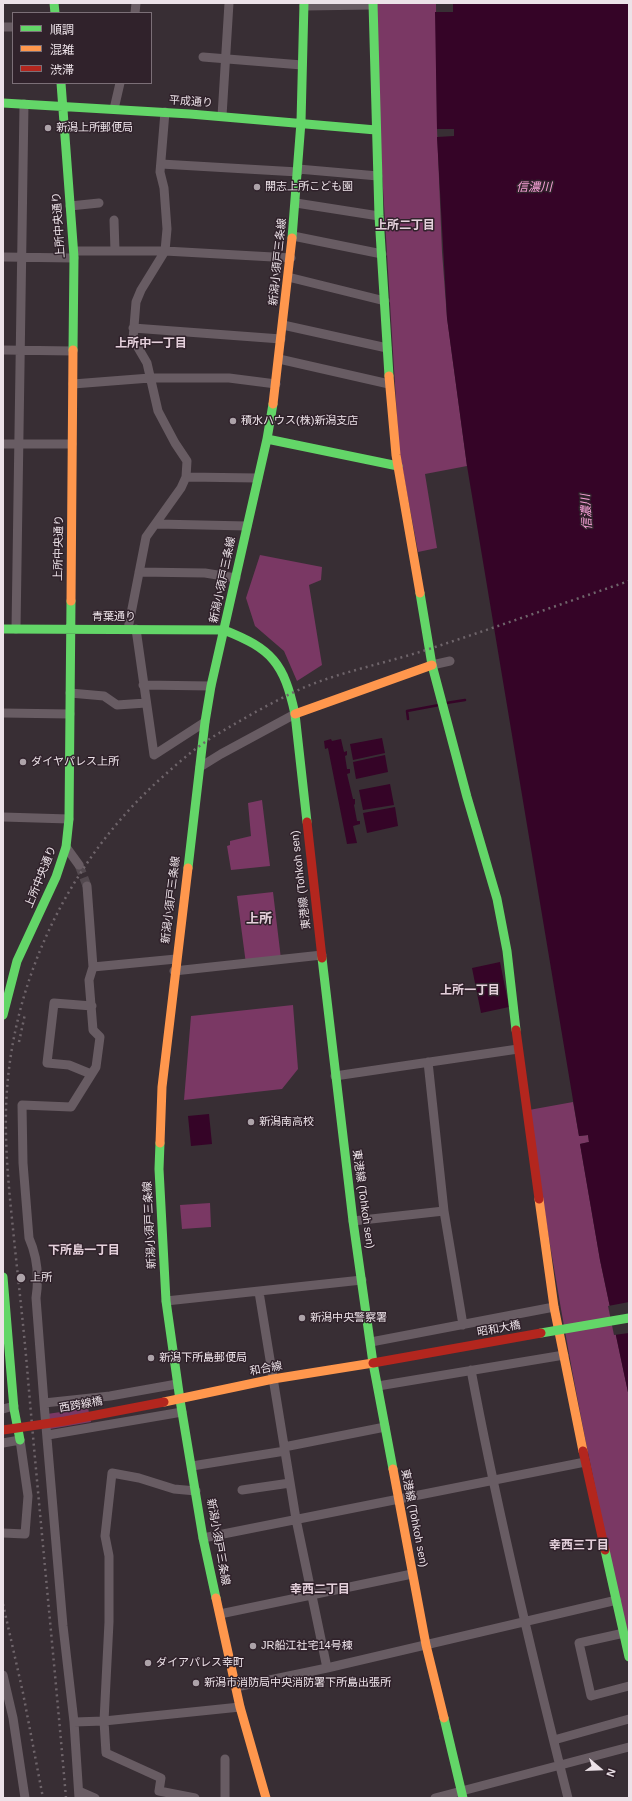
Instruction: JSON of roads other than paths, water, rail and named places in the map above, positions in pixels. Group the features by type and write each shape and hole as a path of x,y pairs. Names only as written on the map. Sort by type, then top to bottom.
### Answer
{"street":[{"path":"222,116 230,3"},
{"path":"304,4 373,4 379,216 389,384 396,455 432,664 467,797 497,899 508,951 518,1049 554,1307 584,1462 629,1657"},
{"name":"新潟小須戸三条線","path":"266,1798 240,1707 203,1538 177,1384 166,1301 159,1169 162,1087 174,970 205,722 211,686 267,439 276,384 296,203 301,122 304,4"},
{"path":"203,57 302,65"},
{"name":"上所中央通り","path":"3,1015 4,1002 17,961 56,877 66,847 69,819 74,255 61,84"},
{"path":"114,109 120,84"},
{"name":"平成通り","path":"3,103 63,105 222,116 376,130"},
{"path":"16,629 19,350 24,104"},
{"path":"165,112 160,172 164,188 167,228 165,251 141,290 136,302 133,339 147,363 158,410 175,443 187,461 186,477 181,488 157,524 146,537 139,572 132,629 143,685 154,755 205,722"},
{"path":"161,164 378,176"},
{"path":"70,206 99,202"},
{"path":"296,203 379,216"},
{"path":"114,220 115,250"},
{"path":"293,236 382,254"},
{"path":"3,257 74,255 115,250 165,251 291,258"},
{"path":"288,277 385,301"},
{"path":"283,325 387,348"},
{"path":"133,328 281,338"},
{"path":"3,350 73,351"},
{"path":"279,359 389,384"},
{"path":"73,384 150,378 229,378 276,384"},
{"path":"267,439 398,466"},
{"path":"3,444 72,444"},
{"path":"186,477 258,478"},
{"path":"157,524 247,526"},
{"path":"139,572 205,573 236,578"},
{"name":"青葉通り","path":"3,629 224,630"},
{"name":"東港線 (Tohkoh sen)","path":"224,630 257,644 269,654 283,672 290,692 295,714 335,1076 373,1363 397,1498 426,1645 462,1795"},
{"path":"200,767 295,714 432,664 450,661"},
{"path":"143,685 211,686"},
{"path":"70,693 104,696 117,705 146,703"},
{"path":"3,713 70,714"},
{"path":"3,817 69,819"},
{"path":"66,847 79,865"},
{"path":"87,886 93,967 89,980 93,1030 100,1037 96,1067 71,1106 22,1105 23,1163 29,1238 34,1250 44,1403 48,1435 63,1626 74,1722 79,1794 95,1798"},
{"path":"174,970 322,955"},
{"path":"93,967 176,959"},
{"path":"91,1074 69,1065 48,1063 54,1003 92,1006"},
{"path":"335,1076 518,1049"},
{"path":"428,1062 444,1211 463,1325"},
{"path":"353,1221 444,1211"},
{"path":"3,1277 7,1379 14,1406 28,1496 25,1534 3,1533"},
{"path":"166,1301 362,1280"},
{"path":"259,1292 296,1519 327,1668"},
{"path":"370,1342 554,1307"},
{"name":"昭和大橋","path":"373,1363 629,1318"},
{"path":"378,1386 564,1355"},
{"name":"和合線","path":"164,1402 180,1400 274,1379 373,1363"},
{"path":"471,1370 492,1480 524,1623 568,1798"},
{"path":"44,1403 110,1396 177,1384"},
{"name":"西跨線橋","path":"3,1430 164,1402"},
{"path":"3,1409 14,1406"},
{"path":"48,1435 182,1412"},
{"path":"192,1466 285,1449 385,1427"},
{"path":"3,1443 20,1440"},
{"path":"203,1538 397,1498 584,1462"},
{"path":"195,1798 160,1791 161,1778 106,1753 104,1722 109,1622 109,1556 105,1536 112,1473 139,1478 174,1489 196,1491"},
{"path":"242,1490 290,1483"},
{"path":"220,1614 412,1574"},
{"path":"236,1687 327,1668 617,1600"},
{"path":"624,1633 579,1644 591,1696 629,1686"},
{"path":"3,1675 8,1718 25,1798"},
{"path":"74,1722 104,1722 240,1707"},
{"path":"554,1740 629,1719"},
{"path":"435,1798 462,1795 560,1766 629,1748"},
{"path":"225,1758 225,1798"}],"water":[{"name":"信濃川","path":"453,3 629,3 629,1397 600,1260 580,1144 589,1142 588,1135 579,1136 467,466 447,318 437,137 454,136 454,129 437,129 435,12 453,12"},
{"path":"382,738 385,753 353,760 350,744"},
{"path":"331,739 332,741 341,739 344,752 347,751 347,755 345,756 347,769 350,769 350,773 347,774 353,799 355,799 354,805 357,821 360,821 360,824 353,826 357,843 347,844 328,748 325,749 324,741"},
{"path":"385,755 388,772 356,779 353,762"},
{"path":"390,784 394,805 363,810 359,790"},
{"path":"395,807 398,826 367,833 363,813"},
{"path":"500,962 509,1007 481,1013 472,968"},
{"path":"209,1114 212,1144 191,1146 188,1116"}],"waterway":[{"path":"446,703 465,700"},
{"path":"408,719 407,711 439,705"}],"tunnel":[{"path":"79,865 87,886"}],"railway":[{"path":"66,1798 25,1342 10,1200 6,1140 6,1110 10,1064 18,1018 31,973 49,930 71,889 96,850 125,814 158,781 196,748 241,720 305,687 320,681 426,650 629,581"},
{"path":"19,1042 25,1014"},
{"path":"3,1604 23,1693 43,1798"}],"place":[{"name":"新潟上所郵便局","path":"48,128"},
{"name":"開志上所こども園","path":"257,187"},
{"name":"積水ハウス(株)新潟支店","path":"233,421"},
{"name":"ダイヤパレス上所","path":"23,762"},
{"name":"新潟南高校","path":"251,1122"},
{"name":"上所","path":"21,1278"},
{"name":"新潟中央警察署","path":"302,1318"},
{"name":"新潟下所島郵便局","path":"151,1358"},
{"name":"JR船江社宅14号棟","path":"253,1646"},
{"name":"ダイアパレス幸町","path":"148,1663"},
{"name":"新潟市消防局中央消防署下所島出張所","path":"196,1683"}],"district":[{"name":"上所二丁目","path":"405,226"},
{"name":"上所中一丁目","path":"151,344"},
{"name":"上所","path":"259,919"},
{"name":"上所一丁目","path":"470,991"},
{"name":"下所島一丁目","path":"84,1251"},
{"name":"幸西三丁目","path":"579,1546"},
{"name":"幸西二丁目","path":"320,1590"}]}
